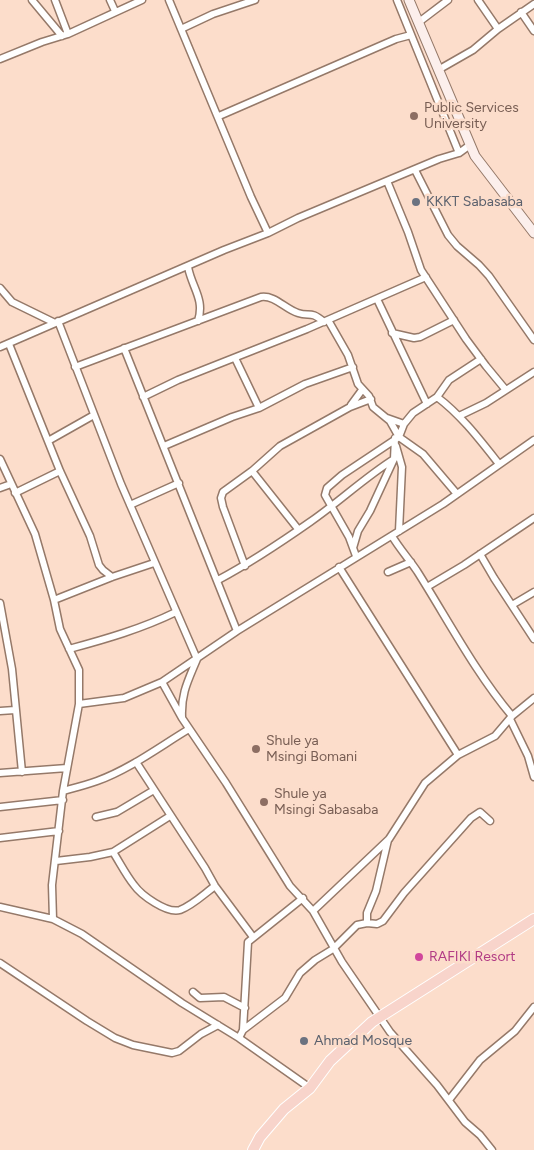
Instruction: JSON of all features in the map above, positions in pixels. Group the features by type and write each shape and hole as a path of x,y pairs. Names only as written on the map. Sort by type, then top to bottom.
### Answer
{"highway":[{"path":"253,1150 260,1137 284,1110 310,1088 330,1061 355,1036 380,1016 534,918"}],"main road":[{"path":"409,0 470,145 479,162 534,233"}],"street":[{"path":"32,0 56,29 65,35"},
{"path":"55,0 65,35"},
{"path":"110,0 114,11"},
{"path":"0,59 65,35 114,11 142,0"},
{"path":"169,0 268,233"},
{"path":"181,29 213,14 255,0"},
{"path":"397,0 459,153"},
{"path":"419,22 448,0"},
{"path":"478,0 498,29"},
{"path":"438,70 473,50 498,29 534,4"},
{"path":"521,12 534,31"},
{"path":"56,29 55,25 60,13"},
{"path":"218,116 396,39 411,35"},
{"path":"0,347 224,250 268,233 298,218 459,153 470,145"},
{"path":"415,170 448,235 457,246 480,265 534,340"},
{"path":"387,181 422,270 481,359 505,389"},
{"path":"188,267 201,302 211,316"},
{"path":"143,397 426,277"},
{"path":"0,288 12,302 56,322 154,563 197,659 184,690 182,718"},
{"path":"75,367 265,296 297,313 312,314 326,321 353,366 358,384 371,399 373,406 385,417 397,439 402,467 399,531"},
{"path":"377,299 427,404"},
{"path":"198,321 201,302"},
{"path":"392,333 414,338 420,337 454,320"},
{"path":"9,344 60,472 90,536 99,565 102,570 112,577"},
{"path":"124,348 238,631"},
{"path":"234,358 260,408"},
{"path":"353,548 358,531 370,511 394,459 397,439 404,424 417,409 437,396 446,382 481,359"},
{"path":"164,446 232,417 260,408 305,384 353,366"},
{"path":"459,416 486,403 534,372"},
{"path":"350,407 362,390"},
{"path":"437,396 459,416 499,464"},
{"path":"245,566 229,525 221,498 223,492 252,471 286,442 350,407 371,399"},
{"path":"48,441 94,415"},
{"path":"385,417 404,424"},
{"path":"397,439 423,454 457,494"},
{"path":"356,556 344,528 325,495 327,488 342,475 397,439"},
{"path":"79,704 124,698 162,682 238,631 457,494 534,440"},
{"path":"0,459 35,534 54,600 60,629 79,670 79,704 63,791 52,885 53,919"},
{"path":"218,580 245,566 394,459"},
{"path":"252,471 298,529"},
{"path":"15,493 60,472"},
{"path":"130,505 179,483"},
{"path":"0,488 11,484"},
{"path":"427,587 534,518"},
{"path":"392,536 511,718 528,756 534,777"},
{"path":"480,554 534,639"},
{"path":"388,572 410,562"},
{"path":"54,600 154,563"},
{"path":"339,567 458,754"},
{"path":"512,605 534,592"},
{"path":"0,603 12,669 22,772"},
{"path":"69,648 134,630 176,612"},
{"path":"162,682 182,718 241,806 290,886 313,911 333,949 380,1016 465,1122 492,1150"},
{"path":"313,911 389,839 425,783 458,754 495,736 511,718 534,698"},
{"path":"0,711 15,710"},
{"path":"63,791 97,781 136,762 189,728"},
{"path":"136,762 201,861 215,886 252,937"},
{"path":"0,773 67,768"},
{"path":"96,817 117,812 154,790"},
{"path":"0,807 63,800"},
{"path":"243,1030 285,998 300,973 311,963 333,949 357,925 377,924 388,916 404,893 471,818 480,812 490,821"},
{"path":"56,861 90,858 113,852 170,816"},
{"path":"0,838 59,831"},
{"path":"368,923 367,913 376,891 389,839"},
{"path":"113,852 139,890 169,910 179,910 192,904 215,886"},
{"path":"239,1038 243,1030 248,942 303,898"},
{"path":"0,907 53,919 98,944 182,1003 239,1038 310,1088"},
{"path":"0,963 95,1026 115,1038 133,1045 172,1053 179,1051 201,1034 218,1025"},
{"path":"193,992 200,998 224,997 245,1008"},
{"path":"449,1100 480,1060 511,1035 534,1007"}],"place":[{"name":"Public Services University","path":"414,116"},
{"name":"KKKT Sabasaba","path":"416,202"},
{"name":"Shule ya Msingi Bomani","path":"256,749"},
{"name":"Shule ya Msingi Sabasaba","path":"264,802"},
{"name":"RAFIKI Resort","path":"419,957"},
{"name":"Ahmad Mosque","path":"304,1041"}]}
